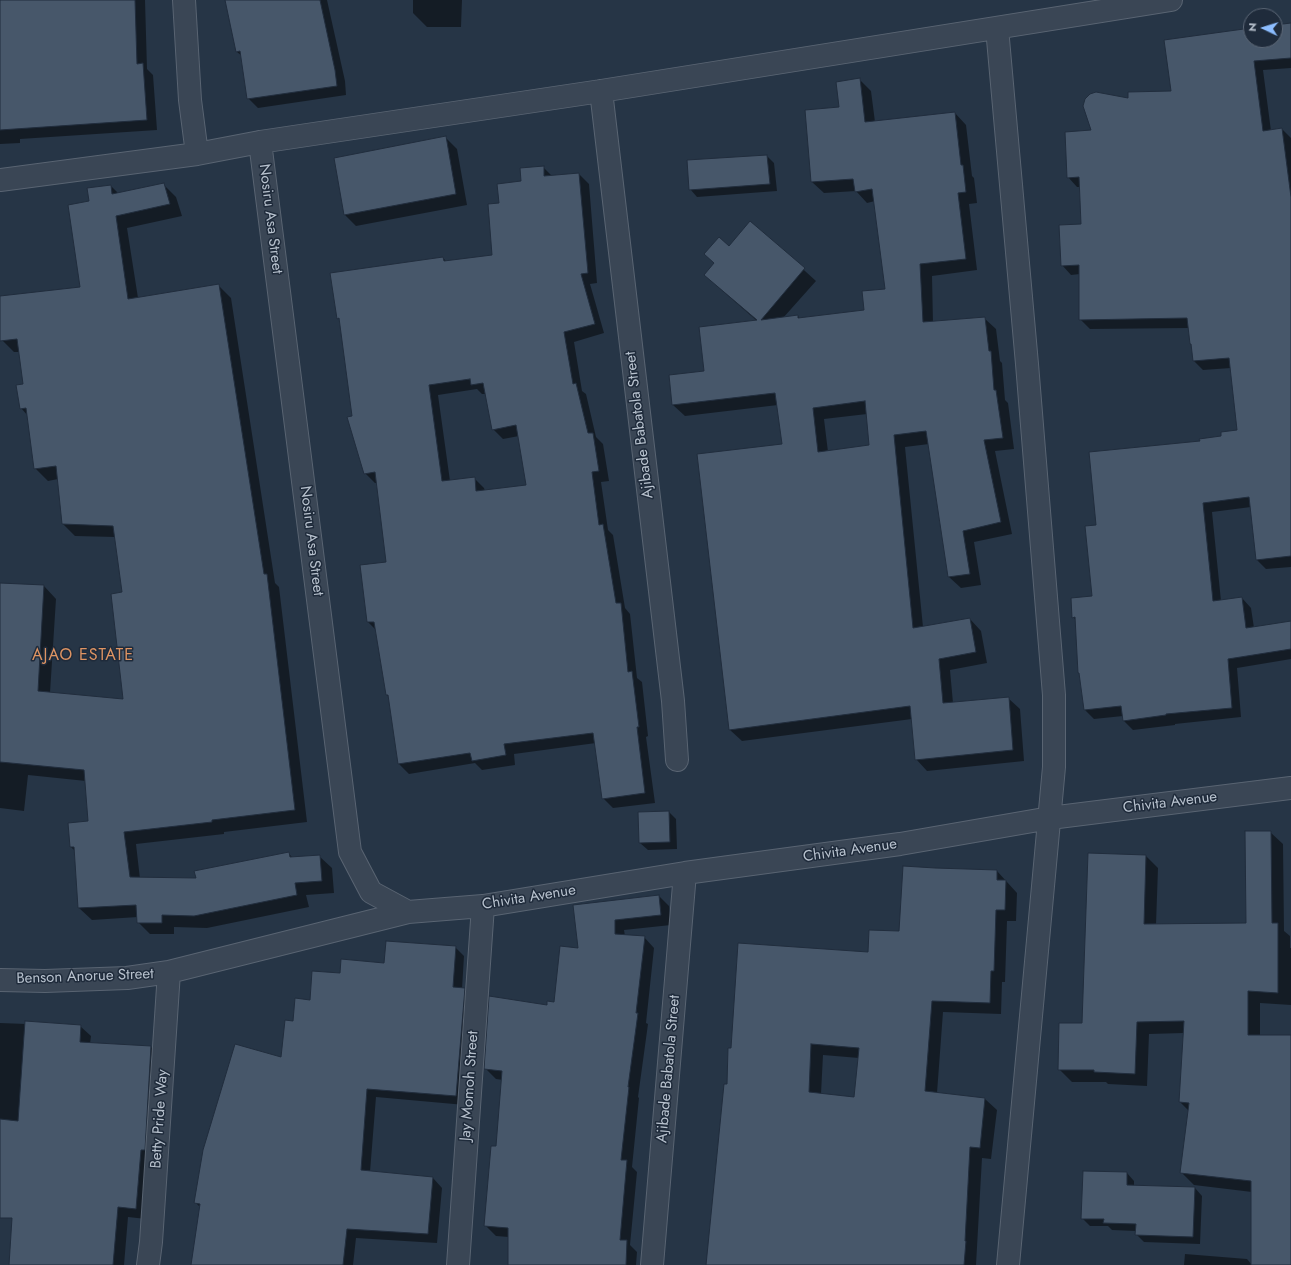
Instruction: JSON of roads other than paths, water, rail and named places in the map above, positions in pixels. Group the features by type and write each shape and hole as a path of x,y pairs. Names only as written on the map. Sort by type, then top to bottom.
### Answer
{"street":[{"path":"184,0 190,100 197,154"},
{"path":"0,180 197,154 260,142 601,91 1171,0"},
{"path":"998,28 1028,364 1054,695 1054,767 1050,818 1008,1265"},
{"name":"Ajibade Babatola Street","path":"601,91 672,693 677,760"},
{"name":"Nosiru Asa Street","path":"260,142 350,852 371,892 408,912"},
{"name":"Chivita Avenue","path":"169,972 408,912 483,906 685,873 900,844 1050,818 1291,788"},
{"name":"Ajibade Babatola Street","path":"652,1265 685,873"},
{"name":"Jay Momoh Street","path":"458,1265 483,906"},
{"name":"Benson Anorue Street","path":"0,980 45,981 127,978 169,972"},
{"name":"Betty Pride Way","path":"148,1265 151,1242 169,972"}],"district":[{"name":"AJAO ESTATE","path":"83,656"}]}
